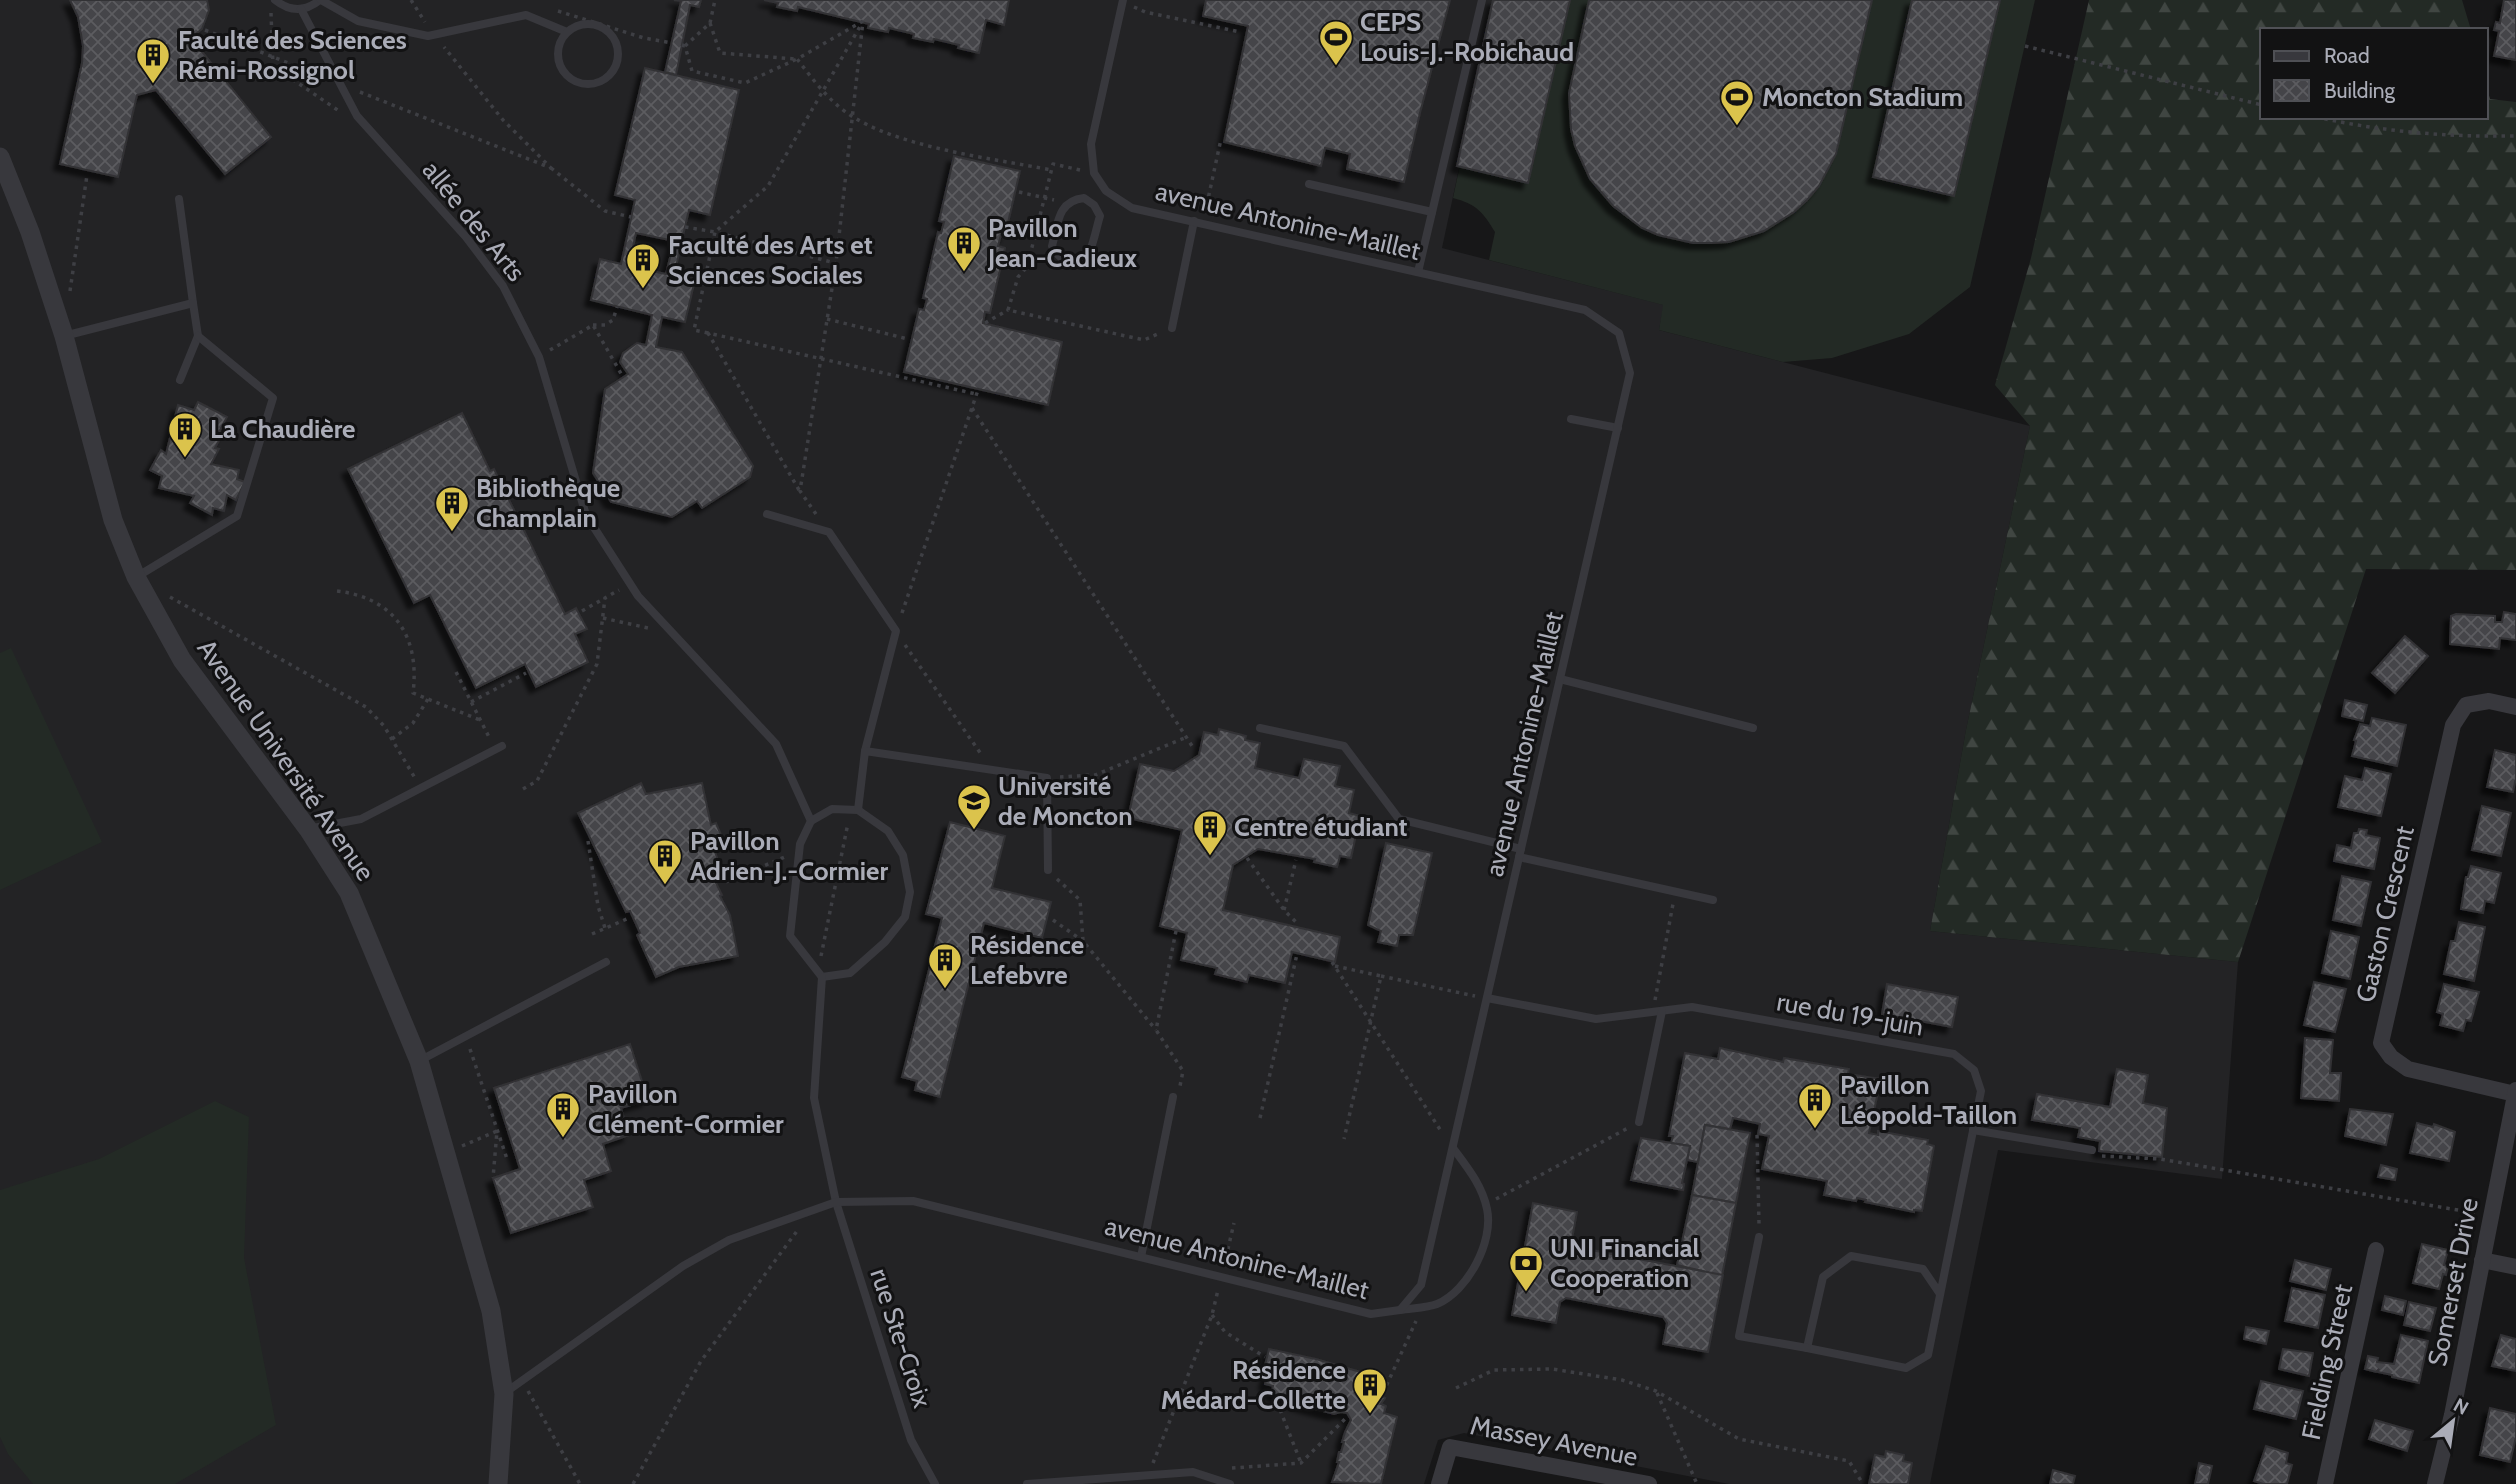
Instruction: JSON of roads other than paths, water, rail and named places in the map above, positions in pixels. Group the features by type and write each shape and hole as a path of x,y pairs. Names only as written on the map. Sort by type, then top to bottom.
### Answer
{"street":[{"name":"Avenue Université Avenue","path":"0,158 30,232 64,337 113,520 136,578 182,660 308,829 349,893 419,1061 491,1311 504,1394 498,1484"},
{"name":"Gaston Crescent","path":"2516,707 2489,701 2466,705 2453,725 2381,1043 2391,1057 2408,1069 2516,1092"},
{"name":"Somerset Drive","path":"2435,1484 2516,1092"},
{"name":"Fielding Street","path":"2325,1484 2376,1250"},
{"path":"2482,1260 2516,1267"},
{"name":"Massey Avenue","path":"1439,1484 1450,1447 1649,1484"}],"lane":[{"path":"275,0 283,6 301,9 315,5 320,0 358,21 429,36 526,15 567,32"},
{"path":"1418,272 1482,0"},
{"path":"1094,205 1106,191 1094,173 1091,144 1123,1"},
{"name":"allée des Arts","path":"301,9 356,116 466,237 503,286 540,357 586,515 638,596 776,744 811,821"},
{"path":"595,24 612,34 619,53 613,72 597,83 577,83 562,70 558,50 567,32 575,26 595,24"},
{"path":"1309,184 1432,212"},
{"name":"avenue Antonine-Maillet","path":"504,1394 683,1266 729,1240 836,1202 912,1201 1371,1314 1400,1310 1421,1285 1630,373 1619,333 1585,310 1132,208 1106,191"},
{"path":"1084,198 1094,205 1100,216 1088,255 1079,261 1067,262 1057,256 1052,246 1063,206 1072,200 1084,198"},
{"path":"179,199 198,336 180,380"},
{"path":"1171,328 1198,222"},
{"path":"64,337 193,303"},
{"path":"136,578 237,516 273,398 198,336"},
{"path":"1571,419 1618,428"},
{"path":"767,514 829,532 896,631 865,751 854,810"},
{"path":"1560,679 1753,728"},
{"path":"1260,728 1344,746 1399,819 1520,853 1713,900"},
{"path":"308,829 361,819 499,748"},
{"path":"865,751 1047,778 1048,870"},
{"path":"832,808 854,810 888,831 903,855 910,892 905,917 885,942 850,974 820,974 790,936 799,851 811,821 832,808"},
{"path":"419,1061 606,962"},
{"name":"rue Ste-Croix","path":"820,974 814,1098 836,1202 911,1440 934,1484"},
{"name":"rue du 19-juin","path":"1487,998 1596,1019 1692,1007 1954,1055 1974,1070 1980,1091 1928,1355 1906,1368 1739,1336 1759,1237"},
{"path":"1639,1122 1657,1011"},
{"path":"1141,1257 1173,1097"},
{"path":"1973,1130 2092,1150"},
{"path":"1400,1310 1438,1304 1465,1284 1483,1249 1488,1211 1476,1180 1452,1148"},
{"path":"1807,1348 1823,1277 1851,1256 1923,1269 1940,1294"},
{"path":"1027,1484 1193,1472 1230,1484"}],"place":[{"name":"CEPS Louis-J.-Robichaud","path":"1336,67"},
{"name":"Faculté des Sciences Rémi-Rossignol","path":"153,85"},
{"name":"Moncton Stadium","path":"1737,127"},
{"name":"Pavillon Jean-Cadieux","path":"964,273"},
{"name":"Faculté des Arts et Sciences Sociales","path":"643,290"},
{"name":"La Chaudière","path":"185,459"},
{"name":"Bibliothèque Champlain","path":"452,533"},
{"name":"Université de Moncton","path":"974,831"},
{"name":"Centre étudiant","path":"1210,857"},
{"name":"Pavillon Adrien-J.-Cormier","path":"665,886"},
{"name":"Résidence Lefebvre","path":"945,990"},
{"name":"Pavillon Léopold-Taillon","path":"1815,1130"},
{"name":"Pavillon Clément-Cormier","path":"563,1139"},
{"name":"UNI Financial Cooperation","path":"1526,1293"},
{"name":"Résidence Médard-Collette","path":"1370,1415"}]}
